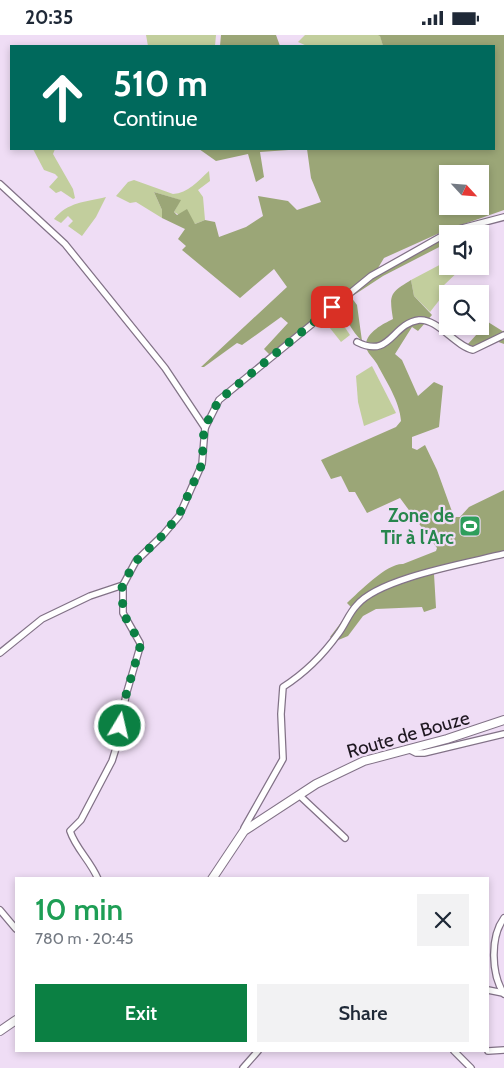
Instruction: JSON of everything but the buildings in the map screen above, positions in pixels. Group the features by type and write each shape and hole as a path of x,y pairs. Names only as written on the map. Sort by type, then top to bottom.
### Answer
{"main road":[{"name":"Route de Bouze","path":"213,877 244,831 338,772 364,761 447,739 504,720"},
{"path":"0,1031 15,1021"}],"street":[{"path":"0,184 65,244 165,368 204,428"},
{"path":"97,877 92,865 74,845 70,831 81,820 112,761 117,745 128,686 140,647 140,643 123,613 122,585 136,561 163,535 179,515 202,464 204,428 219,400 370,275 451,231 504,217"},
{"path":"357,342 367,347 380,347 410,323 418,320 432,324 463,347 473,350 504,335"},
{"path":"244,831 284,759 281,714 284,687 312,665 338,634 357,604 370,593 390,584 504,554"},
{"path":"0,653 42,619 90,596 122,585"},
{"path":"408,749 416,753 424,753 504,734"},
{"path":"299,795 345,838"},
{"path":"0,910 15,928"},
{"path":"489,990 503,993 495,963 495,935 504,917"},
{"path":"489,1051 504,1050"},
{"path":"243,1068 257,1052"},
{"path":"455,1052 471,1068"}],"green space":[{"path":"146,35 216,35 215,45 148,45"},
{"path":"221,35 276,35 280,45 220,45"},
{"path":"305,35 380,35 383,45 305,45 298,42"},
{"path":"378,35 504,35 504,210 461,225 439,225 439,233 384,258 378,268 270,355 264,349 288,323 281,317 242,345 237,343 204,367 201,367 287,287 274,269 240,298 182,250 186,246 178,239 185,229 162,218 162,210 154,192 181,200 174,212 177,215 187,209 195,224 205,220 215,222 219,237 246,227 263,216 258,196 288,201 297,210 321,202 311,178 307,150 495,150 495,45 383,45"},
{"path":"34,150 55,150 53,154 73,189 75,198 73,199 61,191 56,193 49,187 58,177 44,170"},
{"path":"200,150 289,150 260,152 264,177 256,182 248,154 216,161"},
{"path":"209,171 210,181 198,190 203,197 205,220 195,224 174,212 180,200 154,192 162,210 162,218 136,202 130,203 116,196 128,182 134,180 173,194 178,193 193,186"},
{"path":"106,197 96,217 82,236 68,226 73,221 68,216 61,223 54,219 59,213 71,206"},
{"path":"439,240 439,247 383,276 351,297 357,305 362,341 338,307 361,286 419,249"},
{"path":"439,265 439,275 455,275 444,285 439,285 439,301 430,312 414,296 411,280"},
{"path":"411,280 414,296 432,315 418,331 412,327 395,354 402,360 418,396 434,382 443,386 439,427 412,437 412,448 417,450 425,445 437,470 454,517 460,517 469,507 504,490 504,556 434,574 436,608 424,612 422,607 376,609 363,616 348,636 336,641 330,637 352,608 347,603 389,568 436,551 437,548 400,498 367,513 355,492 349,492 341,476 331,479 321,460 396,427 401,421 395,399 377,364 368,352 366,344 372,332 393,319 391,299 395,291"},
{"path":"330,314 336,314 350,335 341,342 322,318"},
{"path":"489,323 504,332 504,344 493,340 475,348 467,345 476,335 489,335"},
{"path":"372,366 396,413 364,426 358,402 356,376"}],"place":[{"name":"Zone de Tir à l'Arc","path":"470,526"}],"route":[{"path":"120,726 135,659 140,647 140,643 123,613 122,585 130,569 163,535 179,515 202,464 204,428 219,400 332,307"}]}
